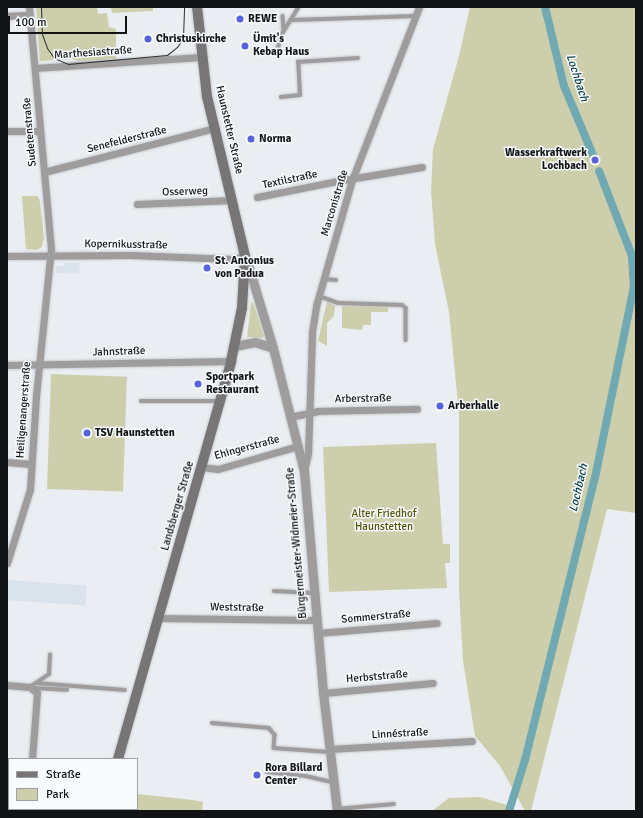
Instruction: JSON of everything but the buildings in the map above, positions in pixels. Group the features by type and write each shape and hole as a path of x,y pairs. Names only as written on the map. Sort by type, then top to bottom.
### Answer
{"main road":[{"name":"Haunstetter Straße","path":"197,7 201,57 215,128 245,256"},
{"name":"Landsberger Straße","path":"118,758 236,346 243,301 245,256"}],"street":[{"name":"Sudetenstraße","path":"29,7 50,256"},
{"name":"Marconistraße","path":"304,471 308,454 312,332 319,296 352,180 419,7"},
{"path":"7,16 29,15"},
{"name":"Marthesiastraße","path":"34,68 201,57"},
{"name":"Senefelderstraße","path":"44,172 215,128"},
{"path":"7,131 40,130"},
{"name":"Textilstraße","path":"257,198 422,168"},
{"name":"Osserweg","path":"137,204 233,200"},
{"name":"Kopernikusstraße","path":"7,256 132,255 232,259 245,256"},
{"name":"Heiligenangerstraße","path":"7,563 29,494 38,365 50,256"},
{"name":"Bürgermeister-Widmeier-Straße","path":"245,256 273,348 304,471 323,693 337,810"},
{"path":"236,346 255,342 273,348"},
{"name":"Jahnstraße","path":"7,366 231,361"},
{"name":"Arberstraße","path":"310,413 318,411 417,409"},
{"path":"290,417 310,413"},
{"name":"Ehingerstraße","path":"201,467 218,469 298,446"},
{"path":"7,462 32,464"},
{"name":"Weststraße","path":"158,618 317,620"},
{"name":"Sommerstraße","path":"318,633 437,623"},
{"name":"Herbststraße","path":"323,693 433,682"},
{"path":"7,685 34,686 37,693 32,758"},
{"name":"Linnéstraße","path":"329,750 472,741"}],"lane":[{"path":"278,49 280,37 293,20 299,7"},
{"path":"283,16 284,30"},
{"path":"293,20 416,16"},
{"path":"281,97 300,95 298,62 358,58"},
{"path":"324,279 336,280"},
{"path":"319,296 338,302 402,305 406,308 406,340"},
{"path":"141,401 220,401"},
{"path":"274,592 314,593"},
{"path":"34,686 49,674 50,655"},
{"path":"34,686 125,690"},
{"path":"34,686 68,690"},
{"path":"212,723 269,728 275,735 274,748 329,750"},
{"path":"267,772 306,776 333,782"},
{"path":"337,810 394,804"}],"shaded area":[{"path":"64,263 80,263 79,274 56,273 56,266 64,266"},
{"path":"7,580 87,586 85,606 7,600"}],"green space":[{"path":"36,7 97,7 98,14 107,13 109,27 116,29 116,60 77,61 72,59 40,61"},
{"path":"111,7 153,7 153,11 112,13"},
{"path":"470,7 636,7 636,513 607,509 531,811 525,811 500,766 475,736 463,661 459,591 459,414 449,312 435,244 431,191 433,149 459,56"},
{"path":"22,196 38,196 40,202 44,238 42,247 37,250 26,249"},
{"path":"327,301 335,306 334,316 327,323 327,346 318,341"},
{"path":"253,302 264,336 262,338 247,337 251,303"},
{"path":"388,305 388,312 371,312 371,325 363,325 362,330 342,328 342,306"},
{"name":"TSV Haunstetten","path":"51,374 127,377 123,492 47,489"},
{"name":"Alter Friedhof Haunstetten","path":"436,443 443,544 450,544 450,563 445,563 447,588 329,592 323,447"},
{"path":"138,794 203,802 202,811 116,811 138,810"},
{"path":"480,797 507,805 509,811 432,811 449,798"}],"waterway":[{"name":"Lochbach","path":"545,7 564,86 593,155"},
{"name":"Lochbach","path":"509,811 525,760 596,473 634,287 632,256 599,171"}],"tram line":[{"path":"41,7 42,34 47,48 54,58 68,64 167,55 177,47 183,38 184,7"}],"place":[{"name":"REWE","path":"240,19"},
{"name":"Christuskirche","path":"148,39"},
{"name":"Ümit's Kebap Haus","path":"245,46"},
{"name":"Norma","path":"251,139"},
{"name":"Wasserkraftwerk Lochbach","path":"595,160"},
{"name":"St. Antonius von Padua","path":"207,268"},
{"name":"Sportpark Restaurant","path":"198,384"},
{"name":"Arberhalle","path":"440,406"},
{"name":"TSV Haunstetten","path":"87,433"},
{"name":"Rora Billard Center","path":"257,775"}]}
